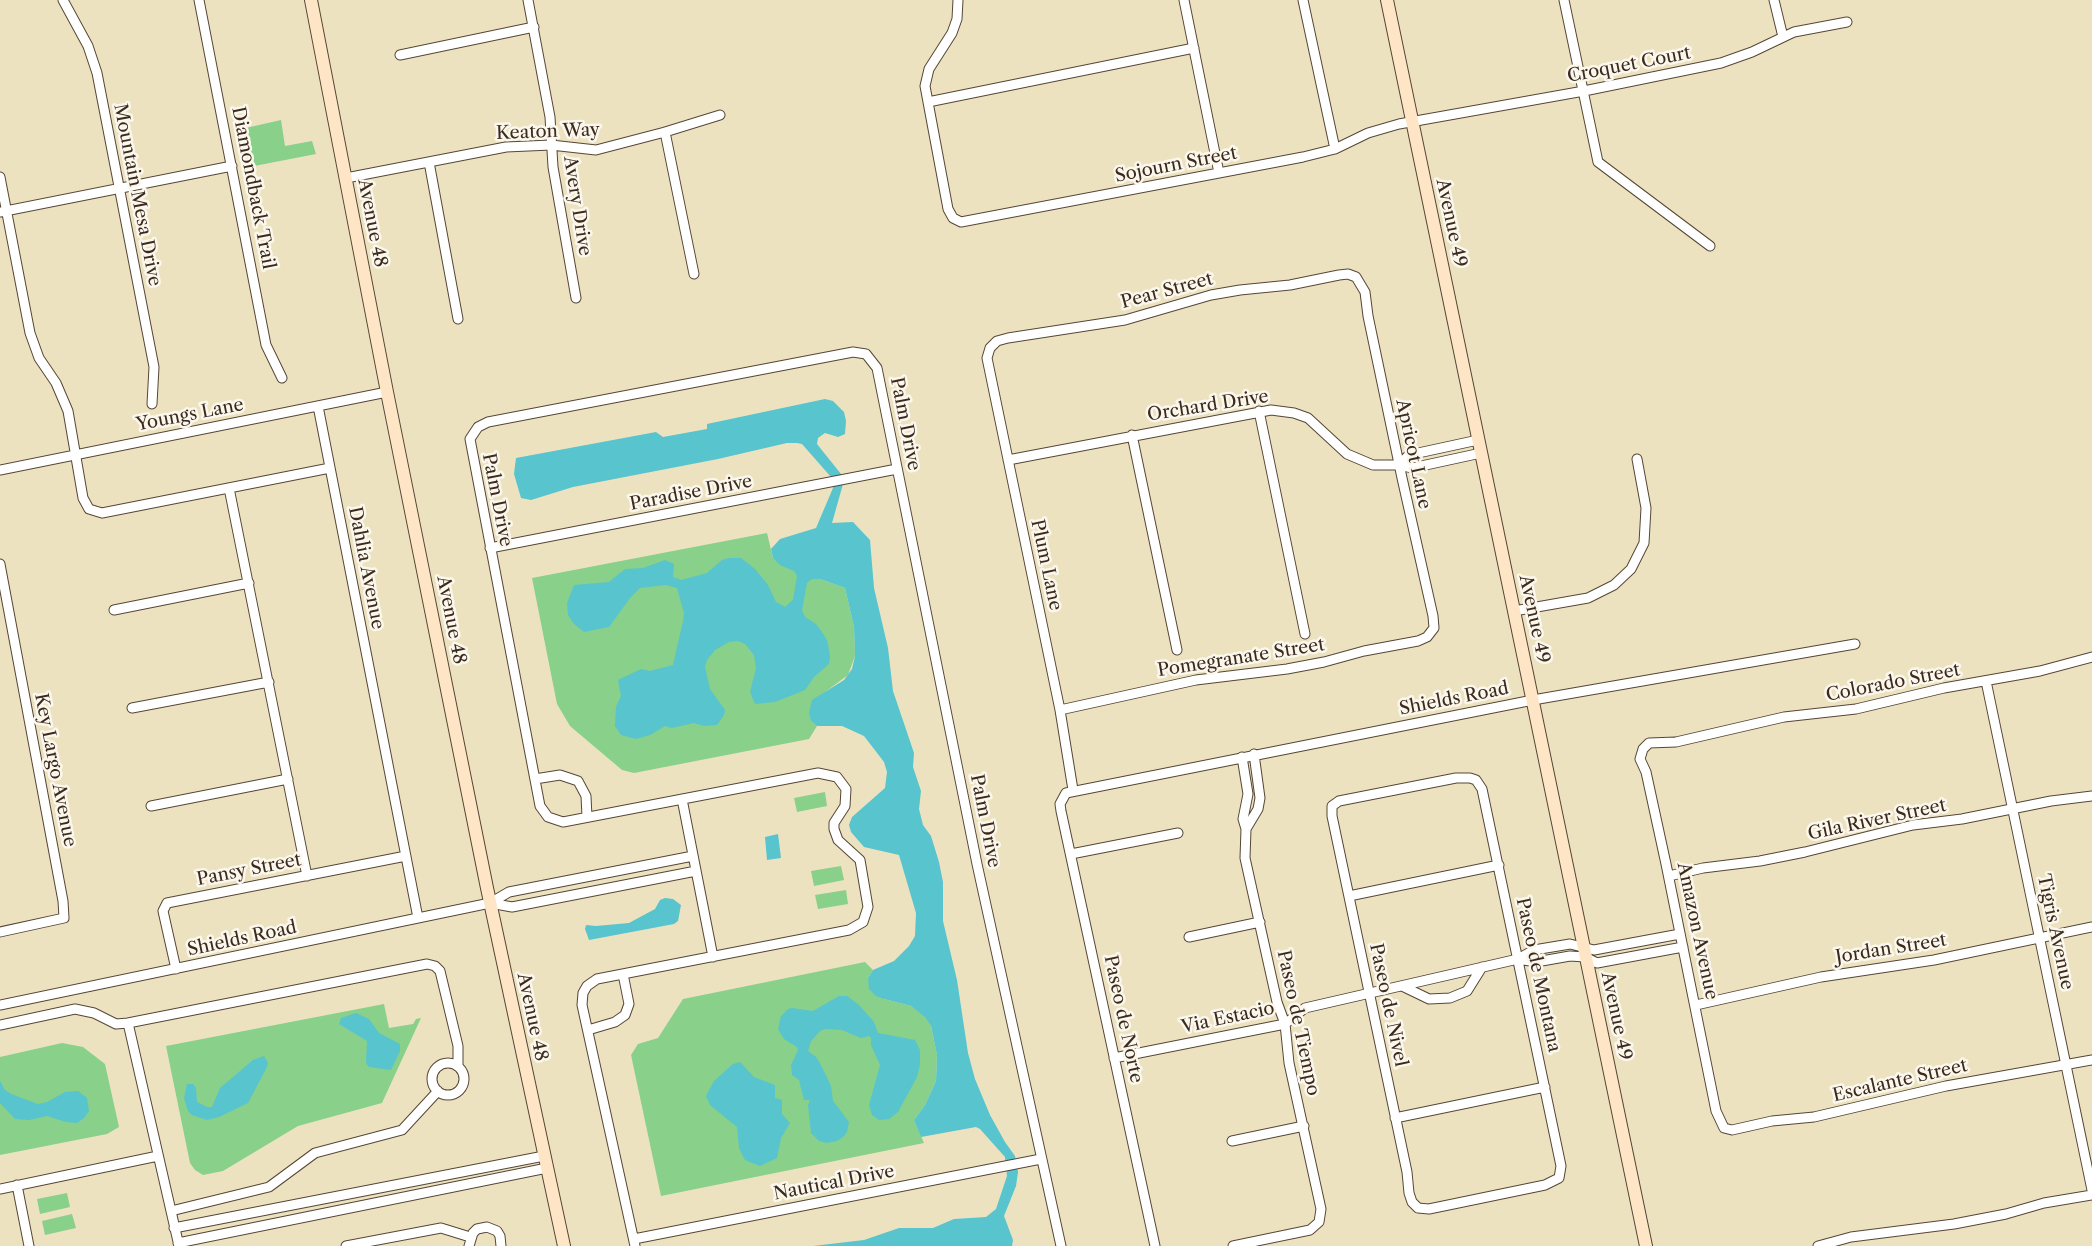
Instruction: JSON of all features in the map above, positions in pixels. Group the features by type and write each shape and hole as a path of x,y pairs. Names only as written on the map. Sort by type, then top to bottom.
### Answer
{"street":[{"name":"Mountain Mesa Drive","path":"63,0 80,29 95,64 154,367 152,404"},
{"name":"Diamondback Trail","path":"199,0 266,345 282,378"},
{"name":"Avenue 48","path":"311,0 387,392 490,903 564,1246"},
{"name":"Avery Drive","path":"528,0 550,117 552,145 576,298"},
{"path":"958,0 957,20 952,33 928,69 926,86 928,102 1194,48"},
{"path":"1184,0 1219,173"},
{"path":"1303,0 1335,149"},
{"name":"Avenue 49","path":"1386,0 1646,1246"},
{"path":"1564,0 1598,162 1710,246"},
{"path":"1774,0 1784,37"},
{"name":"Croquet Court","path":"1412,121 1584,91 1721,63 1794,32 1847,22"},
{"path":"400,55 534,27"},
{"name":"Sojourn Street","path":"928,102 948,209 953,218 961,222 1335,149 1368,133 1412,121"},
{"name":"Keaton Way","path":"346,178 506,147 552,145 596,150 720,115"},
{"path":"665,132 694,274"},
{"path":"429,162 458,319"},
{"path":"3,211 232,166"},
{"path":"0,177 3,211 30,333 39,358 63,398 68,411 83,498 90,509 102,513 330,468"},
{"name":"Pear Street","path":"990,348 997,341 1008,338 1106,324 1240,290 1290,285 1339,275 1348,274 1356,277"},
{"name":"Apricot Lane","path":"1356,277 1365,292 1368,316 1399,465 1433,616 1434,628 1427,637"},
{"name":"Plum Lane","path":"990,348 986,358 1060,710 1073,790"},
{"name":"Palm Drive","path":"634,1243 582,999 587,986 597,979 849,930 863,922 868,907 860,860 843,846 835,834 834,823 845,806 847,798 842,782 829,774 818,773 563,822 548,817 540,806 470,440 478,428 488,422 853,352 866,354 877,368 976,864 1061,1246"},
{"name":"Youngs Lane","path":"0,470 387,392"},
{"name":"Dahlia Avenue","path":"318,406 418,918"},
{"path":"1259,411 1305,634"},
{"name":"Orchard Drive","path":"1008,460 1259,411 1282,411 1308,418 1347,454 1363,462 1412,468 1481,453"},
{"path":"1132,435 1177,650"},
{"path":"1399,465 1409,455 1478,440"},
{"path":"1514,612 1588,598 1614,585 1631,569 1644,543 1646,508 1637,459"},
{"name":"Paradise Drive","path":"490,548 897,469"},
{"path":"229,488 307,876"},
{"name":"Key Largo Avenue","path":"0,564 63,901 64,918 0,932"},
{"path":"114,610 249,584"},
{"name":"Pomegranate Street","path":"1060,710 1196,680 1286,669 1324,662 1364,651 1418,642 1427,637"},
{"name":"Shields Road","path":"1062,798 1073,790 1532,700 1855,644"},
{"name":"Colorado Street","path":"1643,749 1649,743 1676,742 1784,717 1856,709 1896,702 1944,688 1986,681 2092,657"},
{"name":"Tigris Avenue","path":"1986,681 2092,1190"},
{"path":"132,708 269,682"},
{"name":"Amazon Avenue","path":"1643,749 1640,759 1646,772 1669,876 1719,1120"},
{"name":"Paseo de Tiempo","path":"1246,829 1258,809 1260,798 1254,754"},
{"name":"Paseo de Tiempo","path":"1233,1246 1302,1232 1319,1222 1320,1204 1289,1063 1285,1024 1277,1002 1245,858 1246,829 1243,819 1248,794 1242,757"},
{"path":"535,780 560,775 578,781 586,796 586,818"},
{"name":"Paseo de Montana","path":"1332,806 1339,801 1456,778 1476,780 1482,789 1485,800 1499,865 1561,1166 1558,1178 1545,1185 1429,1209 1418,1208"},
{"path":"151,806 288,779"},
{"name":"Gila River Street","path":"1669,876 1703,868 1796,854 1884,831 2092,796"},
{"name":"Paseo de Norte","path":"1062,798 1062,811 1155,1246"},
{"path":"682,799 713,957"},
{"name":"Paseo de Nivel","path":"1332,806 1332,816 1370,993 1409,1193 1412,1202 1418,1208"},
{"path":"1071,854 1178,833"},
{"name":"Pansy Street","path":"176,969 163,910 167,902 406,856"},
{"name":"Shields Road","path":"0,1006 490,903 509,892 693,856"},
{"path":"1349,896 1499,865"},
{"name":"Shields Road","path":"490,903 512,907 696,871"},
{"path":"1189,937 1260,922"},
{"name":"Jordan Street","path":"1696,1005 1821,977 1934,960 2092,927"},
{"path":"1584,952 1680,934"},
{"name":"Via Estacio","path":"1114,1058 1285,1024 1305,1008 1518,959 1534,950 1570,944 1584,952"},
{"path":"1584,952 1597,963 1683,947"},
{"path":"0,1025 75,1009 94,1013 116,1024 128,1023 427,964 435,966 440,971 458,1046 458,1066 464,1080 460,1089 452,1094 438,1092"},
{"path":"1402,986 1429,999 1450,998 1467,991 1482,967"},
{"path":"588,1030 615,1022 625,1015 629,1004 623,974"},
{"path":"128,1023 178,1245 546,1162"},
{"name":"Escalante Street","path":"1719,1120 1724,1128 1732,1130 1772,1121 1814,1117 1946,1086 2092,1060"},
{"path":"438,1092 432,1082 434,1071 442,1064 447,1063 458,1066"},
{"path":"1395,1118 1545,1087"},
{"path":"171,1211 269,1187 315,1153 402,1130 438,1092"},
{"path":"1232,1141 1304,1126"},
{"path":"0,1188 158,1156"},
{"name":"Nautical Drive","path":"634,1243 1041,1158"},
{"path":"174,1228 546,1162"},
{"path":"17,1185 29,1246"},
{"path":"1818,1246 1851,1237 1989,1217 2044,1203 2092,1195"},
{"path":"346,1246 441,1228 470,1242 477,1229 487,1227 497,1231 500,1236 501,1246"}],"green space":[{"path":"281,120 285,146 312,141 316,154 244,168 237,130"},
{"path":"767,533 773,558 812,579 820,579 845,588 854,627 855,656 848,675 821,695 811,721 817,726 809,739 634,773 622,770 570,726 557,704 532,578"},
{"path":"825,792 827,806 797,812 794,798"},
{"path":"841,866 844,880 814,886 811,871"},
{"path":"846,890 848,904 818,909 815,895"},
{"path":"865,962 873,970 868,978 884,999 911,1006 926,1017 931,1026 937,1055 936,1081 925,1105 914,1120 924,1143 661,1196 631,1055 638,1044 658,1038 683,999"},
{"path":"384,1004 389,1028 413,1024 416,1019 421,1018 382,1103 298,1126 223,1171 203,1175 195,1170 190,1163 166,1046"},
{"path":"62,1043 83,1047 105,1064 119,1127 107,1134 0,1155 0,1057"},
{"path":"67,1193 70,1207 40,1214 37,1199"},
{"path":"72,1214 76,1228 45,1235 42,1221"}],"water":[{"path":"825,399 833,401 844,412 846,421 845,434 838,437 825,433 818,438 817,444 841,474 843,484 832,523 853,522 870,540 874,588 888,648 893,691 914,753 913,767 921,791 919,809 923,825 931,836 943,882 943,921 957,980 968,1053 975,1079 990,1115 1015,1156 1018,1172 1016,1186 1004,1216 1013,1240 1012,1246 813,1246 864,1240 899,1228 933,1228 954,1219 986,1217 996,1209 1007,1176 1005,1157 976,1127 921,1137 914,1120 925,1105 936,1081 937,1055 931,1026 925,1017 911,1006 876,996 869,989 868,978 873,970 894,961 909,946 915,936 916,913 899,855 864,847 851,832 849,825 852,817 885,788 887,772 884,762 864,736 842,726 817,726 811,721 809,713 812,700 844,680 852,669 855,656 854,627 845,588 820,579 812,579 807,583 802,610 805,617 816,624 827,640 830,656 829,664 814,677 805,690 775,702 755,704 750,692 756,668 754,655 745,644 738,641 729,642 715,650 707,660 705,667 710,689 725,710 717,725 704,726 694,723 672,728 665,726 650,735 636,739 621,735 615,726 616,707 621,696 618,680 641,669 650,671 673,665 684,613 677,588 666,585 640,588 630,598 609,627 584,632 574,624 568,615 567,603 574,585 609,582 625,569 643,568 665,560 674,564 673,577 681,580 707,573 722,560 741,558 755,569 768,585 776,602 785,607 793,600 797,576 794,571 780,565 773,558 771,549 780,539 816,528 833,488 831,477 802,444 797,443 787,443 718,459 573,487 531,500 521,498 514,474 516,458 656,432 663,437 707,429 707,424"},
{"path":"778,834 781,858 767,860 765,837"},
{"path":"665,898 673,899 681,905 678,921 674,924 589,940 585,929 586,925 629,923 655,909 660,900"},
{"path":"839,996 847,996 859,1005 874,1022 878,1033 915,1040 920,1050 920,1064 917,1077 898,1112 889,1119 879,1120 872,1115 869,1105 880,1065 871,1045 871,1038 869,1036 861,1038 842,1030 825,1029 820,1031 811,1041 808,1051 820,1063 831,1086 833,1101 849,1122 847,1132 843,1137 837,1141 827,1143 819,1141 811,1133 808,1105 810,1100 804,1100 799,1080 792,1075 791,1065 798,1050 797,1047 784,1039 778,1029 781,1016 788,1009 813,1011"},
{"path":"356,1013 369,1019 379,1033 400,1044 400,1051 391,1070 369,1067 366,1063 367,1041 339,1024 341,1018"},
{"path":"264,1056 268,1063 266,1069 248,1103 219,1117 207,1120 192,1115 188,1111 184,1098 187,1084 193,1084 196,1088 197,1102 207,1107 212,1107 220,1088 253,1060"},
{"path":"740,1062 754,1077 775,1085 775,1098 782,1100 782,1114 790,1123 781,1138 777,1158 760,1166 745,1160 739,1148 737,1127 710,1105 706,1096 714,1081 733,1064"},
{"path":"0,1081 5,1090 11,1094 38,1104 47,1102 65,1092 78,1091 87,1098 89,1111 77,1123 66,1122 47,1116 29,1120 15,1119 0,1103"}]}
